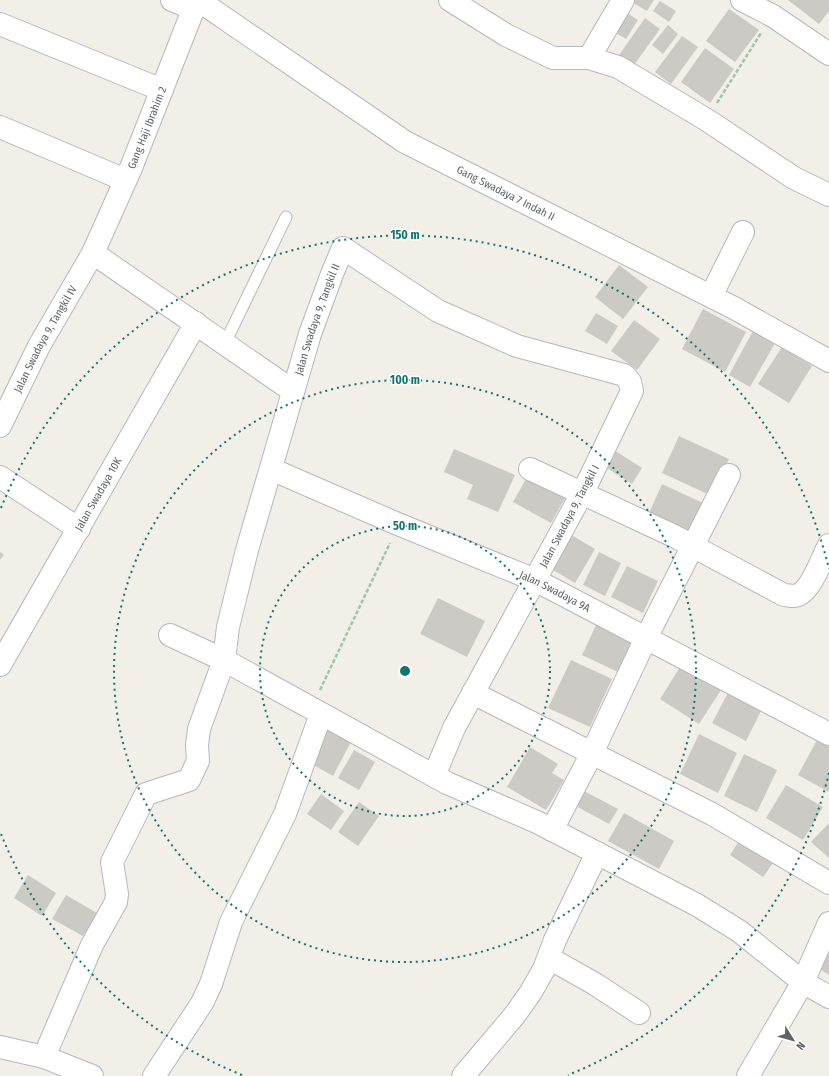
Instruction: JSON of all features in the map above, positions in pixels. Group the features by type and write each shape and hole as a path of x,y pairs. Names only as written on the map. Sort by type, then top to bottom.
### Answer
{"street":[{"name":"Gang Swadaya 7 Indah II","path":"172,0 196,3 405,142 711,296 829,361"},
{"path":"450,0 506,35 553,58 589,58 618,67 706,120 794,178 829,195"},
{"path":"589,58 623,0"},
{"path":"742,0 772,16 829,54"},
{"name":"Gang Haji Ibrahim 2","path":"94,253 162,90 196,3"},
{"path":"0,24 162,90"},
{"path":"0,127 125,180"},
{"path":"711,296 743,232"},
{"name":"Jalan Swadaya 9, Tangkil II","path":"44,1057 92,945 116,902 117,894 112,862 146,794 189,780 198,761 197,745 199,730 224,660 230,619 247,550 310,334 343,248 438,311 517,346 616,372 624,375 630,382"},
{"path":"94,253 293,391"},
{"name":"Jalan Swadaya 9, Tangkil IV","path":"0,426 39,346 94,253"},
{"name":"Jalan Swadaya 10K","path":"0,665 196,323"},
{"name":"Jalan Swadaya 9, Tangkil I","path":"434,776 454,728 582,493 632,391 630,382"},
{"name":"Jalan Swadaya 9A","path":"271,469 399,525 535,580 829,734"},
{"path":"530,470 674,536 784,595 794,596 801,593 809,585 829,545"},
{"path":"552,830 592,753 646,638 729,475"},
{"path":"0,477 79,529"},
{"path":"170,635 224,660 434,776 552,830 697,905 739,931 803,982 829,997"},
{"path":"474,693 712,814 829,883"},
{"path":"154,1076 202,1003 211,984 231,922 285,814 316,711"},
{"path":"463,1076 514,1016 531,992 597,853"},
{"path":"748,1076 803,982 829,923"},
{"path":"548,958 595,984 639,1013"},
{"path":"0,1046 44,1057 92,1076"}],"lane":[{"path":"225,343 286,217"}],"path":[{"path":"706,120 772,16"},
{"path":"316,711 399,525"}],"building":[{"path":"634,0 654,0 647,11 633,3"},
{"path":"788,0 829,0 829,11 819,24"},
{"path":"660,1 676,11 669,22 653,11"},
{"path":"729,9 759,30 735,62 706,41"},
{"path":"623,10 638,20 626,39 611,30"},
{"path":"645,18 660,29 634,65 619,55"},
{"path":"668,25 678,34 663,54 652,45"},
{"path":"682,36 698,47 671,84 655,72"},
{"path":"705,48 734,69 710,103 681,82"},
{"path":"619,265 648,287 623,319 595,297"},
{"path":"703,309 746,332 725,372 682,349"},
{"path":"596,313 618,326 607,344 585,331"},
{"path":"634,320 660,339 637,370 611,351"},
{"path":"753,331 775,343 750,387 729,375"},
{"path":"782,347 812,366 789,403 758,384"},
{"path":"679,436 729,459 712,496 662,473"},
{"path":"454,449 515,475 498,512 467,499 473,485 444,472"},
{"path":"614,450 642,468 632,484 604,466"},
{"path":"527,477 565,498 551,523 513,502"},
{"path":"662,484 703,503 690,532 649,513"},
{"path":"568,533 595,549 575,583 548,567"},
{"path":"0,552 4,555 0,560"},
{"path":"599,552 621,563 605,596 583,585"},
{"path":"627,566 658,581 643,613 611,597"},
{"path":"438,598 485,621 467,657 420,634"},
{"path":"597,623 635,641 620,673 582,655"},
{"path":"571,660 612,679 590,727 548,708"},
{"path":"682,664 721,690 699,724 660,699"},
{"path":"730,689 763,707 746,741 712,723"},
{"path":"326,727 352,740 333,776 308,762"},
{"path":"699,734 737,753 718,793 680,774"},
{"path":"818,738 829,744 829,792 798,775"},
{"path":"530,747 558,764 552,773 564,780 546,810 507,787"},
{"path":"354,750 375,762 359,790 338,778"},
{"path":"744,754 777,770 757,812 724,796"},
{"path":"786,785 823,807 803,840 766,818"},
{"path":"584,791 618,809 609,824 576,806"},
{"path":"321,794 344,811 331,830 307,814"},
{"path":"359,802 379,816 358,846 338,832"},
{"path":"624,813 674,841 659,869 608,841"},
{"path":"829,823 829,858 811,842"},
{"path":"741,838 775,860 763,877 730,855"},
{"path":"28,875 56,893 42,916 14,898"},
{"path":"66,895 97,913 83,936 52,919"},
{"path":"829,949 829,975 817,967"}]}
